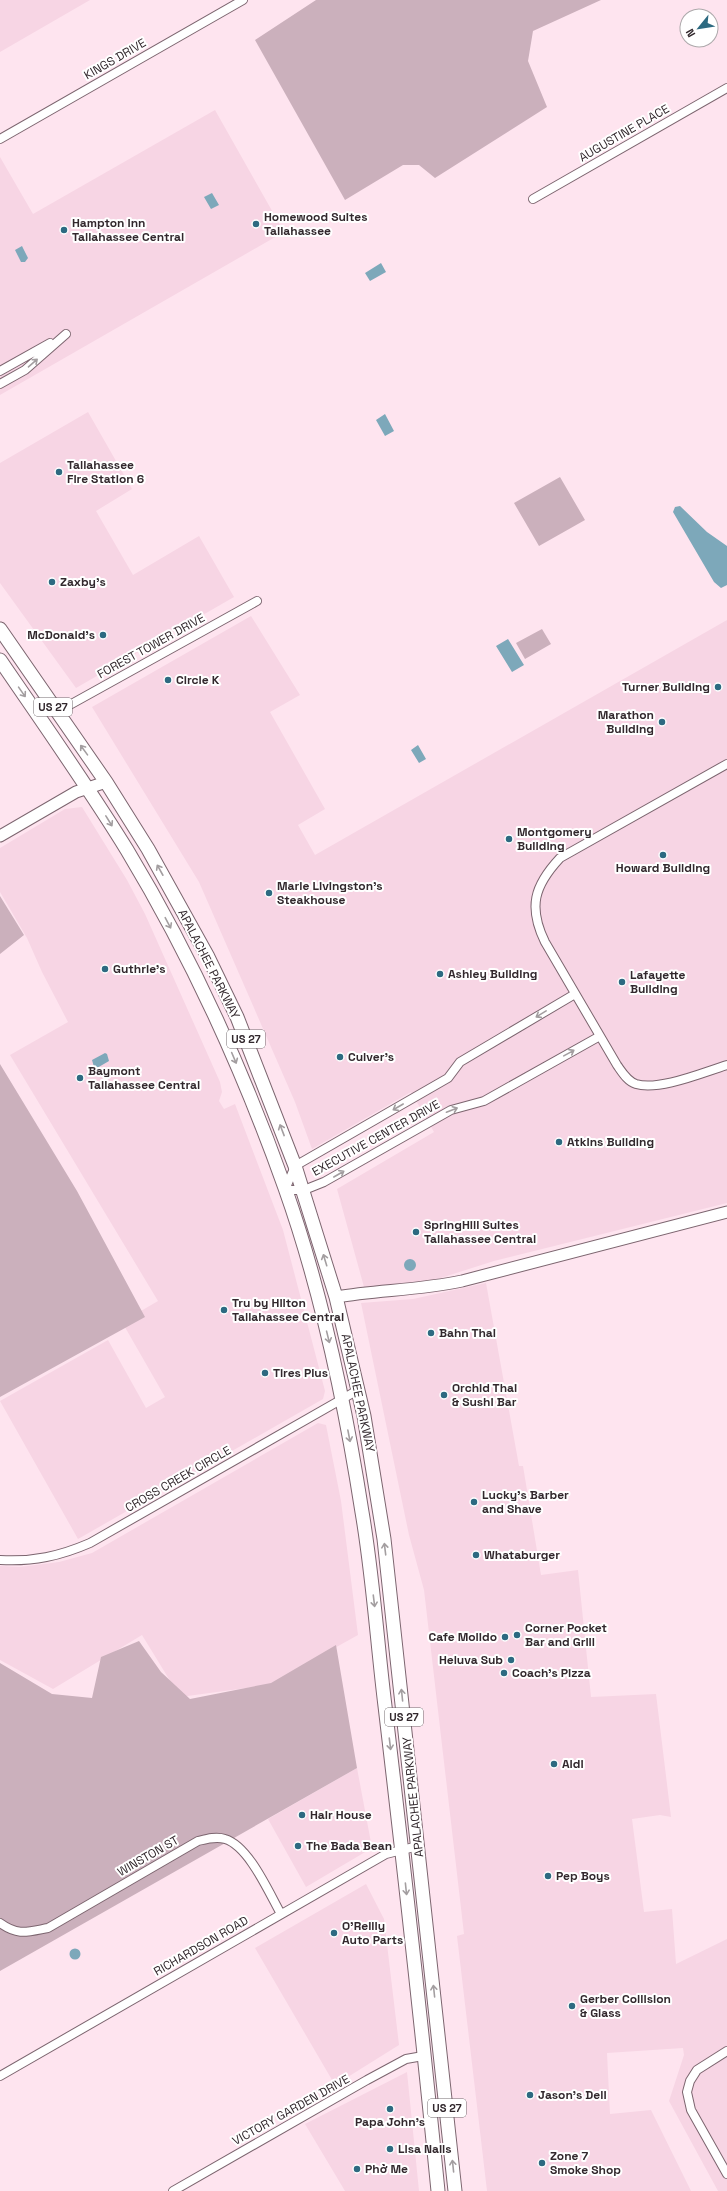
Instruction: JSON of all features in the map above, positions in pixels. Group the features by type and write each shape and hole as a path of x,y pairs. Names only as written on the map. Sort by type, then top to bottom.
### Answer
{"main road":[{"name":"APALACHEE PARKWAY","path":"0,629 106,782 148,849 208,957 237,1017 295,1166 304,1190 336,1297 358,1390 377,1486 455,2191"},
{"name":"APALACHEE PARKWAY","path":"0,660 88,788 128,852 192,967 245,1084 285,1190 306,1255 342,1399 364,1523 402,1850 423,2056 440,2188"},
{"path":"192,967 224,990"},
{"path":"423,2056 434,2061 443,2074"}],"street":[{"name":"KINGS DRIVE","path":"0,139 242,0"},
{"name":"AUGUSTINE PLACE","path":"533,199 727,88"},
{"path":"0,371 66,334 25,370 0,384"},
{"name":"FOREST TOWER DRIVE","path":"57,712 257,601"},
{"path":"727,764 560,858 543,877 534,905 540,931 575,994 625,1076 636,1084 656,1085 727,1065"},
{"path":"0,836 76,792 106,782"},
{"name":"EXECUTIVE CENTER DRIVE","path":"575,994 460,1062 448,1078 295,1166 285,1190 304,1190 324,1182 451,1110 484,1101 600,1036"},
{"path":"336,1297 374,1291 432,1288 727,1212"},
{"name":"CROSS CREEK CIRCLE","path":"0,1560 43,1559 67,1553 90,1543 358,1390"},
{"name":"WINSTON ST","path":"0,1922 9,1930 21,1933 48,1928 198,1841 211,1838 225,1839 242,1849 281,1914"},
{"name":"RICHARDSON ROAD","path":"0,2076 386,1854 418,1846"},
{"path":"727,2050 697,2070 690,2081 687,2092 691,2110 727,2174"},
{"name":"VICTORY GARDEN DRIVE","path":"173,2191 399,2063 423,2056"}],"shaded area":[{"path":"0,0 90,0 0,52"},
{"path":"316,0 601,0 533,31 528,61 547,107 435,178 419,165 403,165 345,200 255,40"},
{"path":"215,110 284,232 0,395 0,157 33,214"},
{"path":"88,412 132,489 96,511 133,575 199,536 234,597 76,688 0,583 0,463"},
{"path":"560,477 585,520 539,546 514,503"},
{"path":"251,616 300,695 270,712 325,809 298,825 315,855 727,620 727,1203 494,1261 428,1282 364,1287 337,1189 434,1132 411,1092 312,1149 295,1102 199,882 92,707"},
{"path":"542,629 551,644 525,659 516,643"},
{"path":"82,807 127,880 145,914 220,1082 222,1092 219,1101 224,1109 235,1104 283,1230 325,1391 323,1399 78,1539 0,1401 108,1340 146,1408 165,1397 122,1322 158,1301 10,1055 68,1022 42,972 27,938 0,892 0,848 65,809"},
{"path":"0,896 24,935 0,954"},
{"path":"0,1064 77,1191 145,1317 0,1397"},
{"path":"486,1283 519,1466 523,1466 541,1575 578,1570 591,1697 656,1694 671,1817 660,1815 632,1819 644,1912 672,1909 676,1964 727,1939 727,2191 718,2191 669,2101 684,2055 683,2048 607,2053 610,2114 651,2110 691,2191 487,2191 457,1936 464,1934 424,1590 409,1535 361,1303 413,1299"},
{"path":"318,1423 326,1425 341,1501 358,1635 268,1685 180,1697 142,1635 53,1689 0,1660 0,1566 20,1567 59,1562 92,1553"},
{"path":"139,1641 161,1672 190,1699 271,1683 336,1645 357,1768 0,1971 0,1663 52,1694 92,1698 101,1657"},
{"path":"357,1768 372,1848 306,1887 268,1819"},
{"path":"366,1884 384,1919 399,2045 335,2085 255,1948"},
{"path":"407,2072 419,2191 345,2191 305,2124"}],"water":[{"path":"212,193 219,205 211,209 204,197"},
{"path":"22,246 28,258 25,262 21,262 15,250"},
{"path":"381,263 386,272 370,281 365,273"},
{"path":"385,414 394,431 385,436 376,420"},
{"path":"680,506 707,532 727,546 727,585 721,588 714,582 673,512 675,507"},
{"path":"508,639 524,665 512,672 496,646"},
{"path":"418,745 426,759 419,763 411,750"},
{"path":"105,1053 107,1054 109,1061 97,1068 94,1067 92,1060"},
{"path":"410,1259 414,1261 416,1265 414,1269 410,1271 406,1269 404,1265 406,1261"},
{"path":"75,1948 79,1950 81,1954 79,1958 75,1960 71,1958 69,1954 71,1950"}],"place":[{"name":"Homewood Suites Tallahassee","path":"256,224"},
{"name":"Hampton Inn Tallahassee Central","path":"64,230"},
{"name":"Tallahassee Fire Station 6","path":"59,472"},
{"name":"Zaxby's","path":"52,582"},
{"name":"McDonald's","path":"103,635"},
{"name":"Circle K","path":"168,680"},
{"name":"Turner Building","path":"718,687"},
{"name":"Marathon Building","path":"662,722"},
{"name":"Montgomery Building","path":"509,839"},
{"name":"Howard Building","path":"663,855"},
{"name":"Marie Livingston's Steakhouse","path":"269,893"},
{"name":"Guthrie's","path":"105,969"},
{"name":"Ashley Building","path":"440,974"},
{"name":"Lafayette Building","path":"622,982"},
{"name":"Culver's","path":"340,1057"},
{"name":"Baymont Tallahassee Central","path":"80,1078"},
{"name":"Atkins Building","path":"559,1142"},
{"name":"SpringHill Suites Tallahassee Central","path":"416,1232"},
{"name":"Tru by Hilton Tallahassee Central","path":"224,1310"},
{"name":"Bahn Thai","path":"431,1333"},
{"name":"Tires Plus","path":"265,1373"},
{"name":"Orchid Thai & Sushi Bar","path":"444,1395"},
{"name":"Lucky's Barber and Shave","path":"474,1502"},
{"name":"Whataburger","path":"476,1555"},
{"name":"Corner Pocket Bar and Grill","path":"517,1635"},
{"name":"Cafe Molido","path":"505,1637"},
{"name":"Heluva Sub","path":"511,1660"},
{"name":"Coach's Pizza","path":"504,1673"},
{"name":"Aldi","path":"554,1764"},
{"name":"Hair House","path":"302,1815"},
{"name":"The Bada Bean","path":"298,1846"},
{"name":"Pep Boys","path":"548,1876"},
{"name":"O'Reilly Auto Parts","path":"334,1933"},
{"name":"Gerber Collision & Glass","path":"572,2006"},
{"name":"Jason's Deli","path":"530,2095"},
{"name":"Papa John's","path":"390,2109"},
{"name":"Lisa Nails","path":"390,2149"},
{"name":"Zone 7 Smoke Shop","path":"542,2163"},
{"name":"Phở Me","path":"357,2169"}]}
